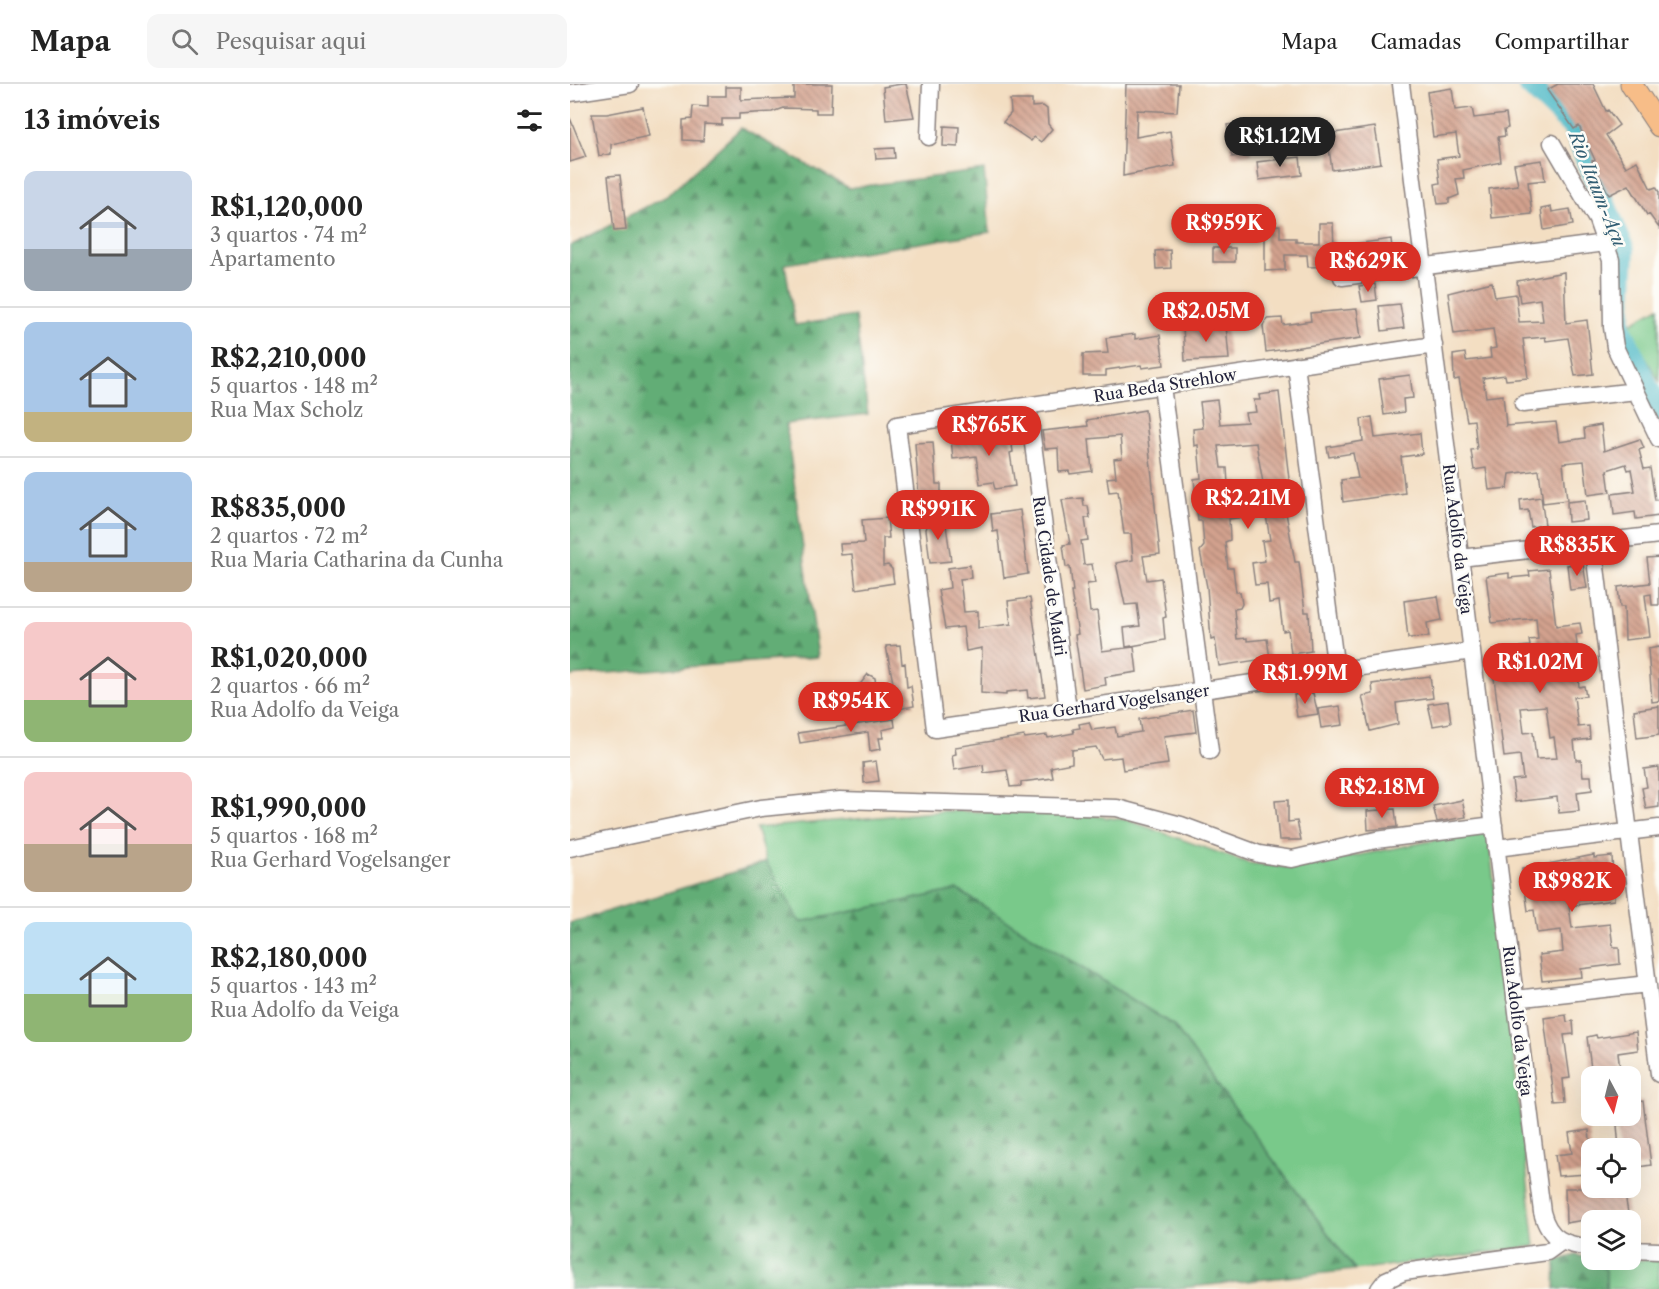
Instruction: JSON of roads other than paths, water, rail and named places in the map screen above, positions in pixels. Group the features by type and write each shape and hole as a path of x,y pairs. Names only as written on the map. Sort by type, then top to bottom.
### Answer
{"main road":[{"path":"1631,84 1659,126"}],"street":[{"path":"570,93 630,84"},
{"path":"929,137 932,84"},
{"name":"Rua Adolfo da Veiga","path":"1401,84 1542,1212 1549,1231 1561,1242"},
{"path":"1552,143 1597,220 1611,260 1612,327 1615,347 1659,439"},
{"path":"1342,277 1605,243"},
{"name":"Rua Beda Strehlow","path":"935,729 897,425 1434,345"},
{"path":"1296,365 1336,670"},
{"path":"1162,386 1209,750"},
{"path":"1523,404 1636,391"},
{"name":"Rua Cidade de Madri","path":"1028,406 1068,710"},
{"path":"1460,558 1659,535"},
{"path":"1593,543 1659,1074"},
{"name":"Rua Gerhard Vogelsanger","path":"935,729 1472,651"},
{"path":"570,848 761,808 808,801 840,800 1117,808 1181,825 1259,854 1292,859 1376,840 1494,825"},
{"path":"1496,848 1659,828"},
{"path":"1515,999 1648,984"},
{"path":"1379,1289 1386,1280 1404,1272 1547,1252 1561,1242 1581,1246"},
{"path":"1641,1250 1659,1251"}],"waterway":[{"name":"Rio Itaum-Açu","path":"1528,84 1573,127 1624,250 1620,326 1659,412"}]}
